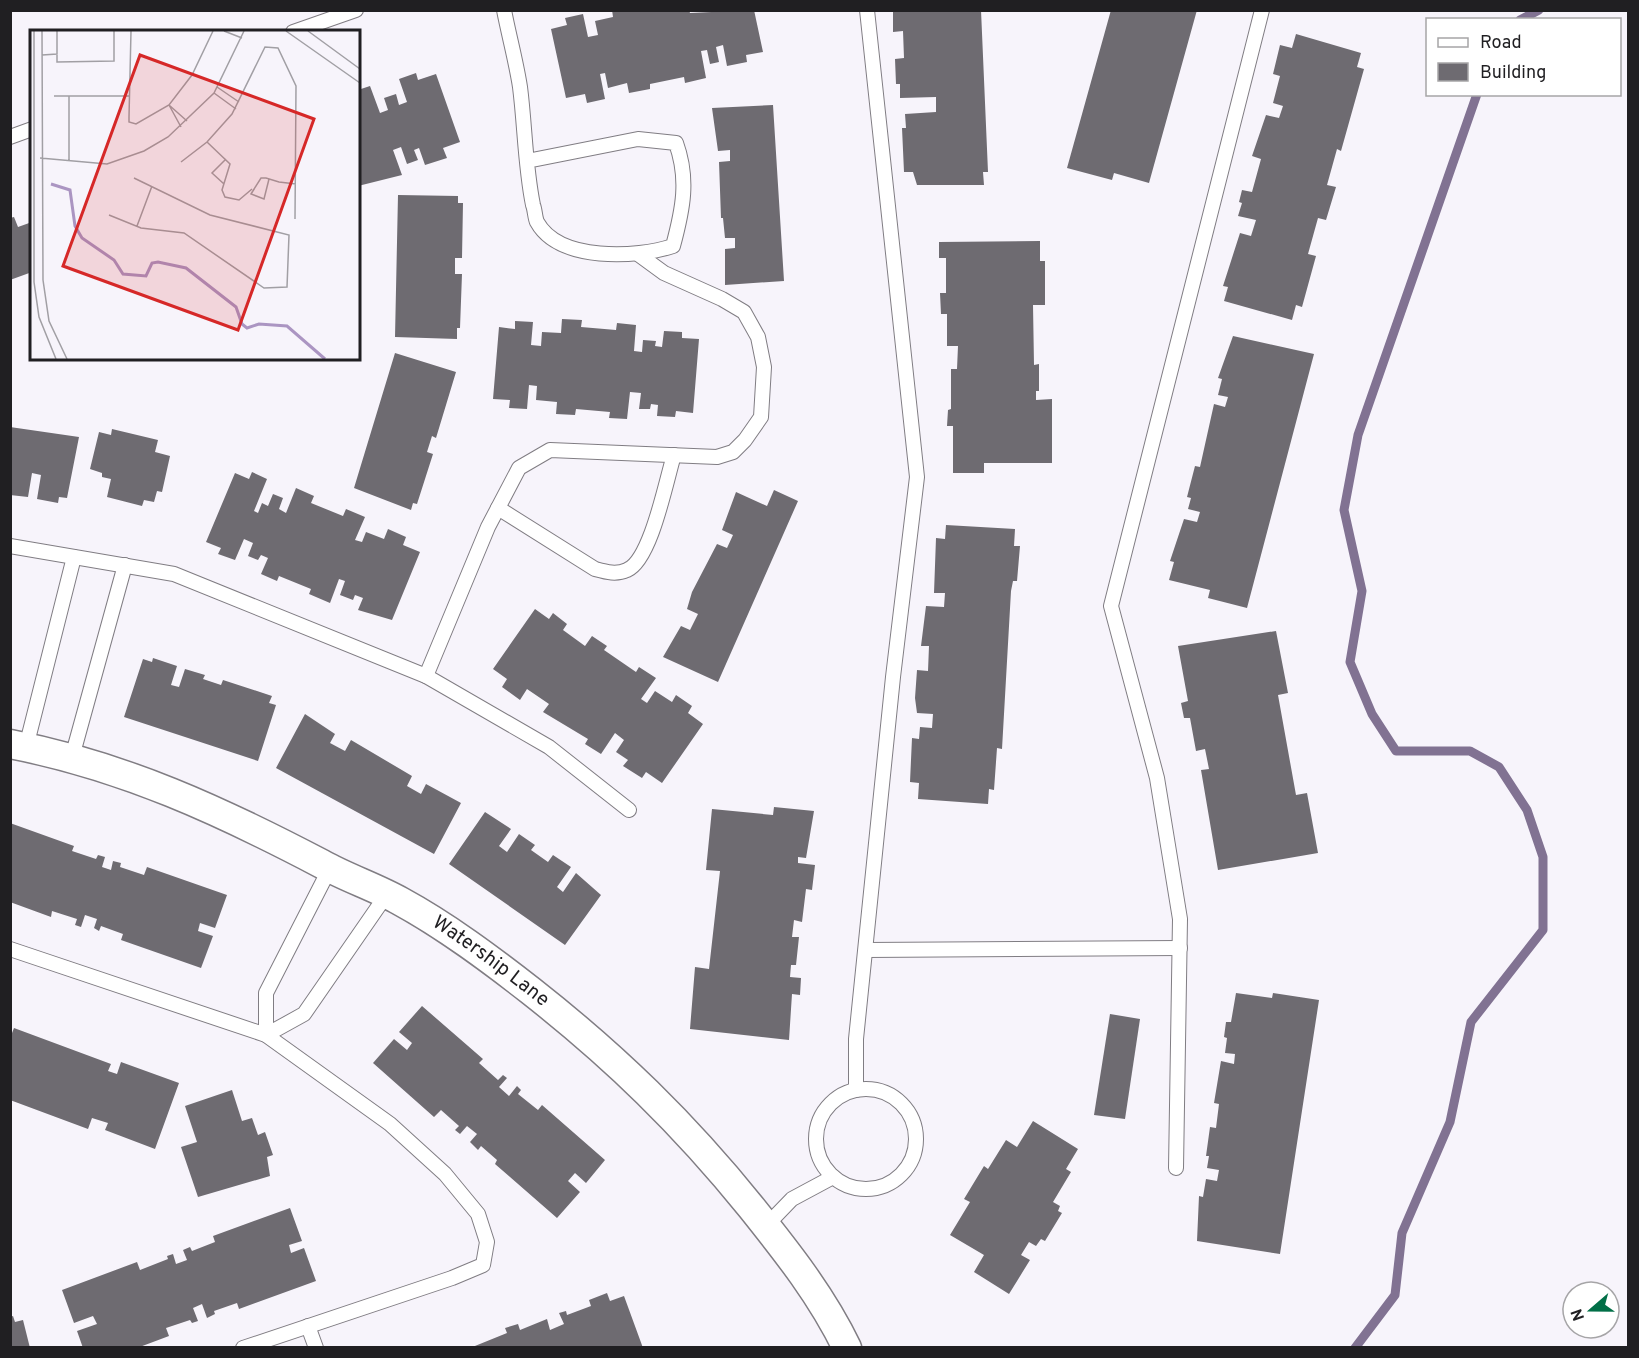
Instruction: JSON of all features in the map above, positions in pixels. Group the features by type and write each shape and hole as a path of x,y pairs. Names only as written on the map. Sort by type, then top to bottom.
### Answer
{"street":[{"name":"Watership Lane","path":"18,746 121,771 174,792 387,894 490,959 573,1025 645,1088 711,1156 828,1308 847,1347"}],"lane":[{"path":"299,30 356,10"},
{"path":"504,10 519,85 527,161 537,223 556,241 589,252 638,254 673,246 684,206 682,160 676,142 638,139 527,161"},
{"path":"856,1090 856,1039 893,677 917,477 867,10"},
{"path":"1176,1168 1180,919 1157,778 1111,606 1262,10"},
{"path":"10,137 30,130"},
{"path":"426,676 498,508 519,468 550,450 717,457 733,452 745,440 761,417 764,367 758,337 744,312 722,299 664,273 638,254"},
{"path":"498,508 595,569 612,573 628,570 642,557 674,455"},
{"path":"10,546 174,574 426,676 549,747 629,810"},
{"path":"18,746 74,557"},
{"path":"72,758 125,566"},
{"path":"266,1035 266,993 330,868"},
{"path":"266,1035 304,1014 387,894"},
{"path":"866,950 1180,948"},
{"path":"10,949 266,1035 390,1124 445,1174 478,1214 487,1242 483,1264 452,1278 243,1347"},
{"path":"873,1089 889,1095 903,1105 912,1119 916,1136 914,1153 907,1168 896,1180 880,1188 855,1188 833,1177 822,1165 816,1150 818,1126 828,1105 841,1095 856,1090 873,1089"},
{"path":"766,1226 792,1199 833,1177"},
{"path":"308,1326 316,1347"}],"building":[{"path":"612,10 689,10 690,13 754,10 763,52 746,55 747,62 727,66 723,45 716,47 719,62 710,64 707,50 701,51 706,78 685,83 684,77 650,84 650,89 629,93 627,83 608,88 605,73 600,74 605,99 587,103 585,94 566,98 551,29 567,25 565,18 583,14 588,37 598,35 595,21 613,17"},
{"path":"893,10 981,10 988,172 983,172 984,185 917,185 913,172 904,172 902,128 906,128 905,114 936,112 936,97 900,98 900,84 896,84 895,59 904,58 903,31 893,32"},
{"path":"1111,10 1197,10 1149,183 1114,173 1112,180 1067,168"},
{"path":"1296,34 1361,53 1357,67 1364,69 1341,151 1337,149 1327,185 1336,187 1326,220 1318,218 1308,254 1316,256 1302,307 1296,305 1292,320 1224,301 1228,287 1223,286 1240,233 1251,236 1256,220 1238,216 1242,203 1239,202 1242,190 1252,192 1261,159 1252,156 1266,115 1279,118 1283,106 1273,103 1280,76 1273,74 1280,45 1292,48"},
{"path":"416,73 418,80 436,74 460,142 443,148 447,158 425,165 419,148 414,150 418,160 407,164 401,147 393,150 402,175 360,186 360,89 370,86 380,113 388,110 384,98 396,94 399,105 407,102 399,79"},
{"path":"773,105 784,281 725,285 725,249 735,248 735,238 725,238 723,218 721,218 719,162 730,161 730,150 718,151 712,108"},
{"path":"398,195 458,196 458,203 463,203 462,258 455,258 455,274 462,274 460,328 457,328 457,339 395,337"},
{"path":"14,217 18,227 30,223 30,273 10,280 10,218"},
{"path":"1040,241 1040,261 1045,261 1045,305 1033,305 1034,365 1039,364 1039,391 1036,391 1036,400 1052,399 1052,463 984,463 984,473 953,473 953,426 947,426 948,410 951,409 951,369 957,369 958,346 947,346 947,314 941,314 940,293 946,293 946,258 939,258 939,242"},
{"path":"562,319 582,320 581,327 616,330 617,323 636,325 634,351 642,352 643,340 656,341 655,346 662,347 664,331 682,332 682,338 699,339 693,413 676,411 675,417 657,416 658,405 651,404 650,409 639,409 641,393 630,392 627,419 609,418 610,412 576,409 575,415 556,414 557,402 536,400 537,386 529,385 527,409 509,408 510,400 493,399 499,327 515,329 515,321 533,322 531,345 541,346 542,332 561,333"},
{"path":"1233,336 1314,354 1247,608 1208,598 1210,590 1169,580 1174,562 1170,561 1184,519 1197,522 1200,512 1188,509 1191,498 1187,497 1195,466 1200,467 1214,404 1225,407 1228,397 1218,395 1222,379 1218,378"},
{"path":"395,353 456,372 436,438 432,436 427,452 433,454 417,504 413,503 411,510 354,488"},
{"path":"10,427 79,437 67,498 59,497 58,503 37,499 41,475 32,473 28,497 10,495"},
{"path":"112,429 158,440 155,452 170,456 162,492 157,491 154,502 144,500 142,506 107,497 111,479 102,477 102,473 90,469 99,432 111,435"},
{"path":"252,472 267,479 254,511 258,513 262,503 268,506 273,494 283,498 279,509 286,513 296,488 314,496 311,503 343,516 346,509 365,517 355,540 362,542 366,532 384,539 388,529 406,537 403,545 420,552 392,620 358,610 363,598 355,595 353,600 340,595 345,581 339,579 330,603 309,594 311,589 279,576 277,581 261,574 268,558 261,555 258,560 248,556 253,543 244,539 235,560 218,554 221,548 206,542 235,473 249,479"},
{"path":"774,490 798,501 718,682 663,657 681,626 690,630 698,614 687,609 692,592 717,544 727,548 733,535 722,530 736,492 767,506"},
{"path":"946,525 1015,529 1014,546 1020,546 1017,581 1013,581 1011,591 1002,749 997,748 994,790 989,789 988,804 918,799 919,783 910,782 912,738 919,739 920,727 932,728 933,714 917,713 915,698 917,670 928,671 929,646 921,646 926,606 944,607 945,593 934,593 936,538 945,539"},
{"path":"535,609 549,619 553,613 567,624 563,630 585,646 592,636 607,646 604,650 636,672 639,667 656,678 641,699 647,703 655,691 672,702 676,695 692,706 688,713 703,724 662,783 646,772 642,778 623,766 628,760 616,752 624,740 615,733 601,754 585,744 588,739 543,712 549,704 527,689 520,700 502,687 507,679 493,669"},
{"path":"1276,631 1288,693 1278,695 1296,795 1307,793 1318,853 1218,870 1201,770 1209,769 1205,749 1196,751 1190,718 1184,718 1181,703 1188,701 1178,646"},
{"path":"153,658 177,666 171,685 179,687 185,669 205,675 203,679 221,685 223,680 272,696 269,703 276,705 258,761 124,717 143,659 152,662"},
{"path":"305,714 335,734 330,743 345,751 351,740 412,776 407,786 421,794 426,784 461,803 434,854 276,768"},
{"path":"774,807 814,811 806,858 798,857 798,863 815,865 812,890 806,889 802,922 794,920 792,937 799,937 796,965 791,965 790,977 801,978 800,995 792,994 789,1040 690,1029 695,967 709,969 720,871 706,870 712,809 773,815"},
{"path":"485,812 511,829 499,846 507,852 519,834 535,845 531,850 548,862 553,855 571,867 557,887 563,892 576,873 601,895 565,945 449,864"},
{"path":"10,823 74,846 72,851 96,859 98,855 105,857 102,867 111,870 113,861 121,863 120,867 144,875 147,867 227,895 215,928 200,923 198,931 213,936 201,968 121,940 123,934 101,926 99,931 94,928 97,919 85,915 81,927 75,925 77,919 52,911 51,917 10,902"},
{"path":"1236,993 1272,998 1273,993 1319,1000 1280,1254 1197,1241 1199,1196 1203,1197 1206,1179 1217,1181 1219,1170 1207,1168 1209,1156 1206,1156 1210,1127 1216,1128 1219,1104 1214,1103 1221,1061 1234,1064 1235,1054 1225,1053 1227,1038 1224,1037 1226,1022 1231,1022"},
{"path":"422,1006 483,1059 479,1063 498,1080 503,1075 507,1078 499,1087 509,1096 517,1086 521,1090 518,1094 538,1110 542,1105 605,1160 586,1183 575,1173 568,1181 580,1192 557,1218 495,1164 497,1160 481,1146 478,1150 470,1142 477,1134 467,1126 460,1134 455,1130 459,1126 441,1110 434,1117 373,1063 394,1039 407,1050 412,1043 399,1032"},
{"path":"1110,1014 1140,1019 1125,1119 1094,1115"},
{"path":"14,1028 111,1064 108,1071 117,1074 121,1062 179,1083 155,1149 105,1130 108,1123 92,1118 88,1129 10,1100 10,1038"},
{"path":"232,1090 242,1121 252,1118 258,1135 265,1132 273,1155 267,1157 270,1176 198,1197 181,1147 197,1142 185,1106"},
{"path":"1033,1121 1078,1149 1066,1169 1071,1172 1053,1202 1060,1206 1058,1211 1062,1213 1045,1241 1041,1239 1036,1246 1029,1242 1021,1255 1030,1260 1009,1294 974,1272 984,1255 950,1235 970,1202 964,1199 984,1166 988,1169 1006,1140 1017,1147"},
{"path":"290,1208 302,1241 289,1245 291,1253 304,1248 316,1281 239,1309 237,1303 214,1311 215,1314 207,1318 202,1304 193,1308 198,1321 192,1323 190,1320 166,1328 169,1336 137,1348 83,1348 77,1331 97,1324 93,1316 74,1323 62,1290 137,1262 140,1270 168,1259 167,1256 173,1254 176,1264 187,1260 183,1250 190,1247 192,1251 215,1242 213,1236"},
{"path":"607,1293 610,1301 624,1296 643,1348 470,1348 507,1333 505,1328 518,1324 520,1330 547,1319 550,1330 564,1324 559,1313 566,1311 567,1315 591,1306 589,1300"},
{"path":"13,1316 15,1322 23,1320 30,1348 10,1348 10,1317"}],"waterway":[{"path":"1524,18 1539,10"},
{"path":"1355,1348 1395,1295 1402,1233 1450,1122 1471,1022 1543,930 1543,857 1527,810 1499,767 1470,751 1396,751 1372,714 1350,662 1362,591 1344,510 1358,435 1476,96"}]}
